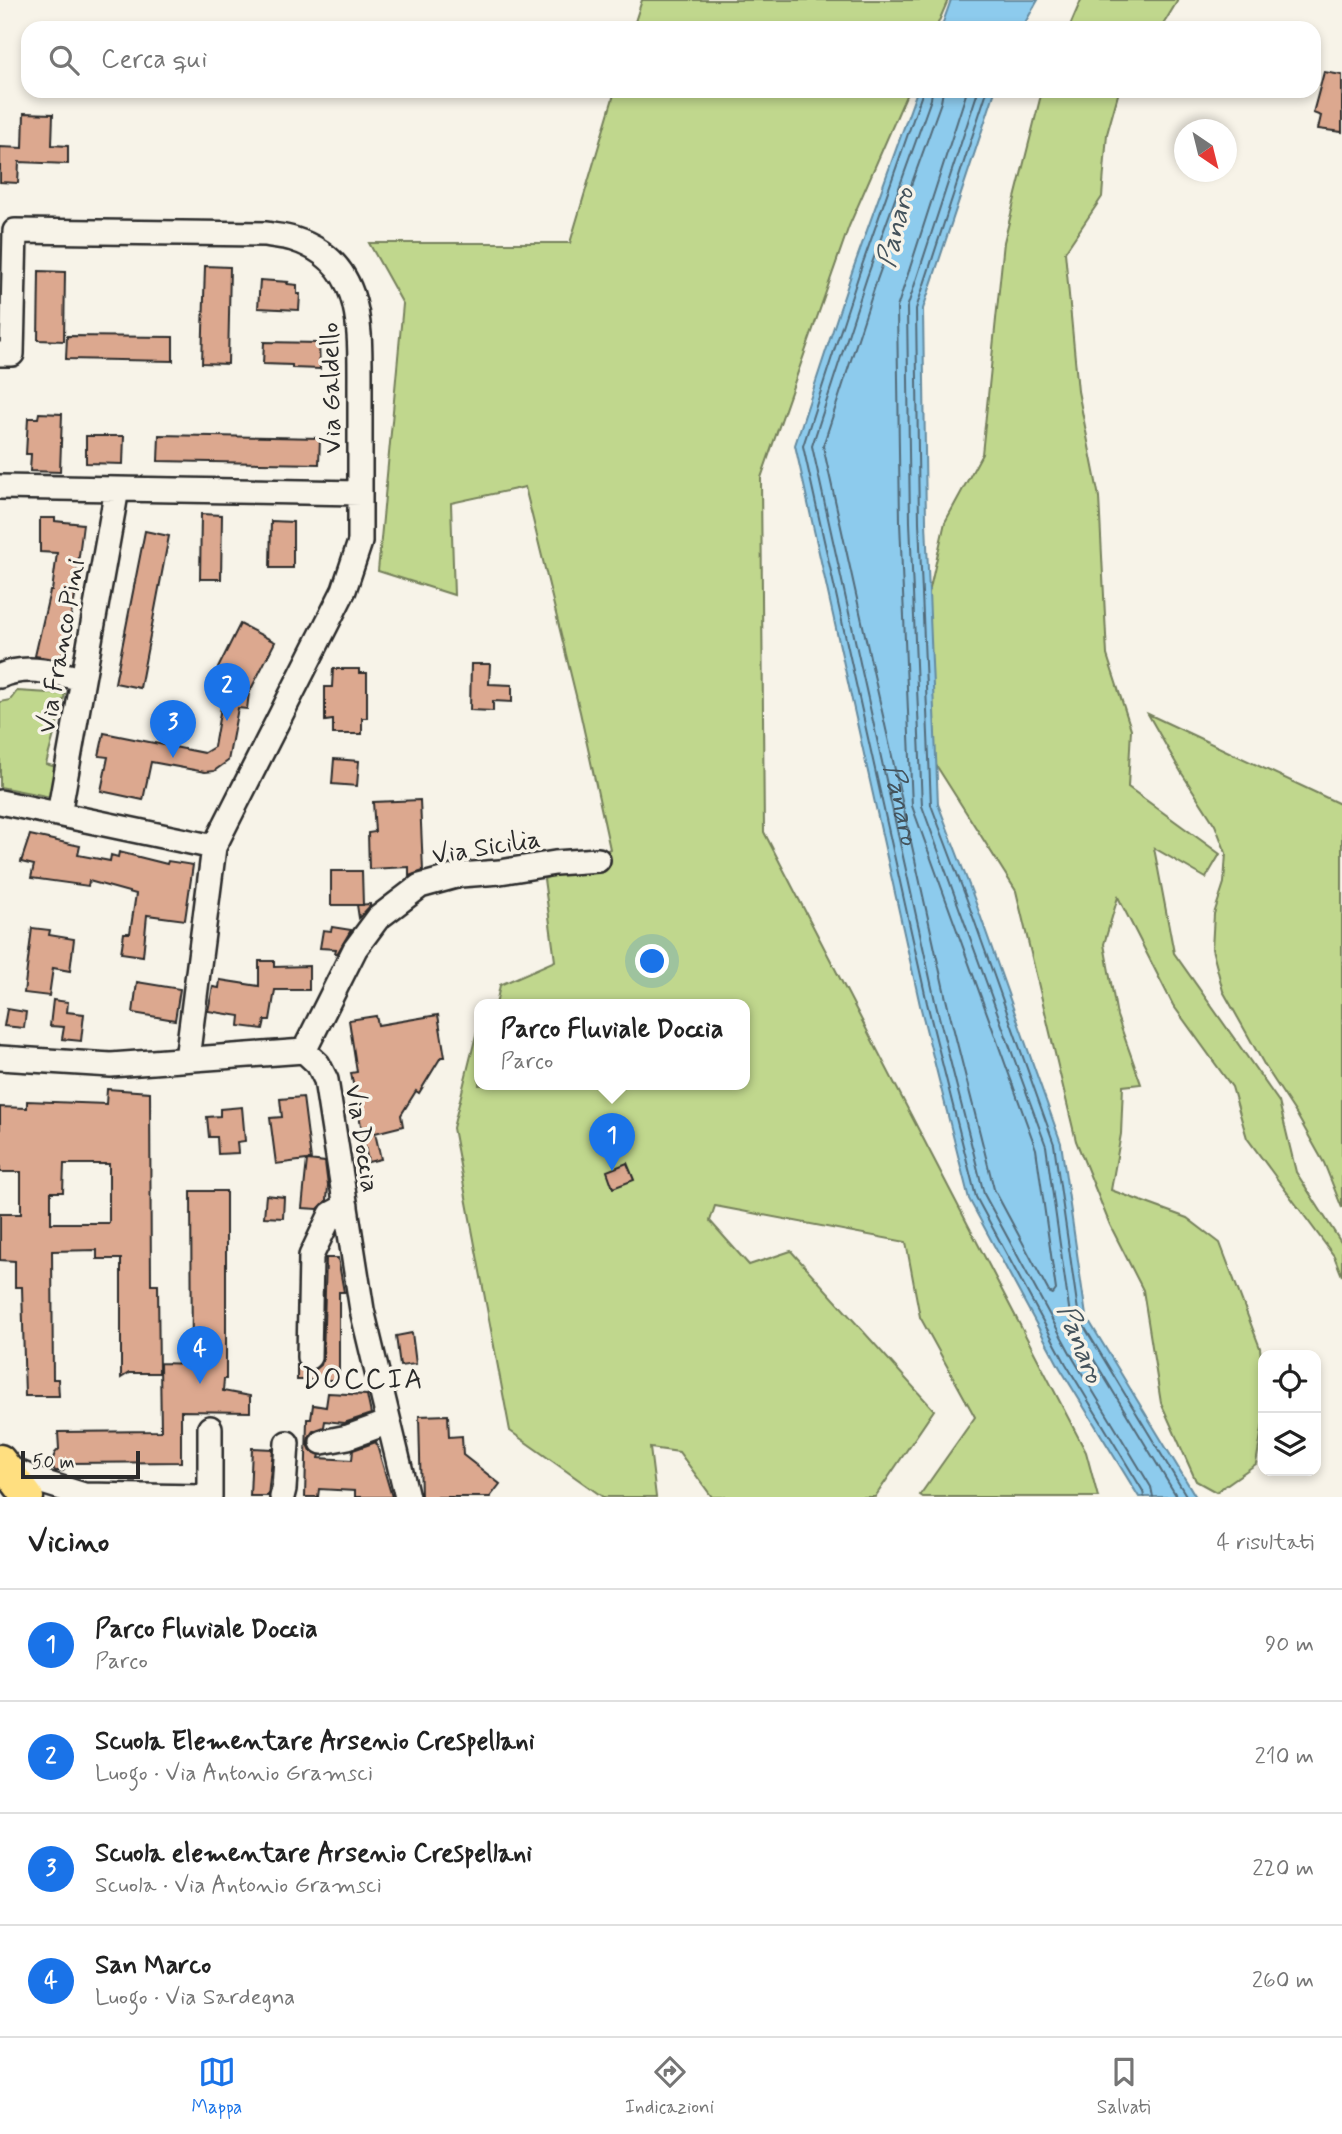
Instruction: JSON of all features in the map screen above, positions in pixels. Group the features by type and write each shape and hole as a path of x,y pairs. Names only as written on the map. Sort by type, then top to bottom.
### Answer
{"main road":[{"path":"2,1463 28,1497"}],"street":[{"name":"Via Galdello","path":"0,354 12,354 15,231 266,234 292,238 318,250 339,269 355,297 360,335 360,493"},
{"path":"0,487 360,493 359,542 344,590 214,846 187,1059"},
{"name":"Via Franco Pini","path":"59,814 117,489"},
{"path":"0,676 28,669 83,679"},
{"path":"0,802 214,846"},
{"name":"Via Sicilia","path":"304,1051 355,949 378,918 420,886 460,875 598,860"},
{"path":"0,1058 111,1065 304,1051"},
{"name":"Via Doccia","path":"304,1051 318,1064 326,1080 362,1310 407,1497"},
{"path":"309,1357 311,1256 331,1214 346,1206"},
{"path":"322,1443 389,1422"},
{"path":"209,1428 210,1497"},
{"path":"282,1497 287,1443"},
{"path":"2,1463 71,1495 202,1497"}],"green space":[{"path":"642,0 948,0 939,21 635,21"},
{"path":"1081,0 1178,0 1165,21 1072,21"},
{"path":"613,98 905,98 849,226 761,478 764,832 1086,1452 1098,1497 920,1495 975,1417 920,1317 906,1242 715,1206 710,1221 749,1265 791,1251 934,1410 875,1497 712,1497 679,1452 650,1448 656,1497 603,1497 510,1431 453,1128 474,1043 474,1090 750,1090 750,999 497,999 500,985 555,961 544,879 610,849 580,712 525,487 451,503 454,595 378,571 403,304 369,243 570,243"},
{"path":"1040,98 1117,98 1107,134 1102,197 1065,252 1078,391 1099,497 1107,655 1131,729 1128,787 1220,854 1206,878 1154,848 1174,953 1279,1102 1296,1172 1342,1244 1342,1276 1334,1256 1247,1138 1232,1087 1173,1005 1118,897 1104,944 1117,1016 1141,1084 1123,1086 1121,1134 1111,1190 1187,1218 1220,1243 1260,1348 1256,1464 1216,1492 1196,1481 1161,1403 1143,1290 1110,1225 1076,1141 1016,891 936,765 922,624 945,522 982,454 1004,242"},
{"path":"17,691 65,694 46,764 56,767 51,797 0,787 0,702 10,700"},
{"path":"1148,714 1342,805 1342,1208 1324,1163 1223,991 1212,949 1214,914 1224,883 1226,853 1215,825"}],"water":[{"path":"951,0 1038,0 1026,21 944,21"},
{"name":"Panaro","path":"914,98 993,98 923,309 926,522 938,804 1061,1143 1086,1316 1196,1497 1139,1497 1060,1368 969,1199 920,1005 795,445 852,272"}],"building":[{"path":"1324,72 1342,75 1342,132 1318,129 1321,116 1313,113 1317,98 1321,98"},
{"path":"24,113 53,114 52,145 68,146 68,164 19,162 18,183 0,182 0,147 23,148"},
{"path":"205,266 230,267 228,364 202,363"},
{"path":"39,271 65,272 64,341 38,340"},
{"path":"260,280 297,285 297,294 300,294 299,310 258,308"},
{"path":"67,336 173,337 173,361 66,359"},
{"path":"264,342 319,343 320,369 263,364"},
{"path":"39,413 62,414 60,472 30,471 31,454 26,454 28,418 38,418"},
{"path":"159,435 320,438 319,464 158,461"},
{"path":"86,436 124,436 123,464 86,463"},
{"path":"201,514 222,515 221,579 200,579"},
{"path":"40,518 83,524 75,597 61,660 35,656 52,591 57,553 40,552"},
{"path":"271,521 293,522 293,568 270,568"},
{"path":"145,531 169,536 140,688 115,683"},
{"path":"240,624 275,642 249,693 247,709 238,708 228,761 214,771 205,772 151,762 143,800 101,791 108,757 99,756 104,733 204,753 214,747 226,679 215,674"},
{"path":"471,664 490,664 489,684 512,685 512,702 493,701 493,711 470,710"},
{"path":"333,669 359,669 359,673 367,673 367,718 362,718 362,734 333,734 333,720 325,721 325,687 332,687"},
{"path":"334,759 359,761 357,786 332,784"},
{"path":"420,800 423,871 409,876 409,867 369,869 368,833 375,832 373,802"},
{"path":"30,835 80,846 78,855 110,861 111,855 118,857 119,852 167,864 168,861 193,865 185,920 147,915 143,956 121,953 124,933 130,933 136,894 89,881 88,886 31,878 34,865 21,862"},
{"path":"331,871 362,871 363,905 331,905"},
{"path":"357,905 370,906 359,918"},
{"path":"332,927 351,930 337,954 336,949 320,948 323,930 331,931"},
{"path":"32,928 50,930 49,935 74,939 70,971 53,968 49,996 24,993"},
{"path":"259,961 274,961 274,967 309,966 309,990 275,990 270,1020 265,1020 263,1029 239,1026 240,1016 208,1011 213,987 219,988 220,980 259,986"},
{"path":"137,982 180,989 175,1020 133,1013"},
{"path":"53,1000 68,1002 67,1012 84,1014 81,1041 62,1039 64,1027 50,1026"},
{"path":"7,1009 26,1012 24,1028 4,1026"},
{"path":"438,1015 445,1057 441,1057 419,1093 416,1091 401,1115 403,1126 375,1133 381,1159 368,1162 351,1073 357,1072 349,1020 376,1016 378,1025"},
{"path":"107,1089 150,1092 151,1285 158,1285 159,1373 129,1373 121,1378 121,1259 97,1259 97,1250 52,1251 53,1379 58,1379 59,1396 25,1396 22,1287 15,1287 15,1261 0,1260 0,1214 21,1214 21,1172 0,1172 0,1107 27,1108 27,1101 106,1104","holes":["64,1164 109,1164 109,1223 51,1223 51,1192 63,1192"]},
{"path":"303,1097 311,1160 308,1160 325,1162 327,1200 318,1209 302,1208 307,1160 276,1164 270,1118 282,1117 280,1099"},
{"path":"242,1107 245,1141 237,1142 238,1153 218,1154 217,1137 209,1137 207,1117 220,1116 220,1109"},
{"path":"627,1163 634,1180 613,1188 607,1171"},
{"path":"191,1191 226,1191 226,1379 223,1391 250,1396 250,1412 181,1411 181,1462 70,1463 63,1471 55,1471 51,1464 59,1449 58,1432 161,1431 160,1363 192,1364"},
{"path":"266,1195 284,1197 283,1218 264,1217"},
{"path":"326,1258 338,1258 344,1292 339,1292 339,1380 297,1380 297,1365 308,1371 315,1370 321,1365 323,1358"},
{"path":"412,1333 416,1364 400,1366 396,1336"},
{"path":"328,1393 367,1395 371,1414 344,1423 325,1421 324,1427 313,1431 309,1437 311,1451 320,1455 319,1458 352,1460 353,1450 376,1442 392,1497 355,1497 355,1491 319,1489 318,1497 305,1497 307,1419 311,1419 313,1405 326,1407"},
{"path":"448,1415 449,1437 462,1436 463,1455 500,1484 490,1497 421,1497 419,1416"},
{"path":"252,1448 273,1449 268,1496 250,1496"}],"place":[{"name":"Scuola Elementare Arsenio Crespellani","path":"227,721"},
{"name":"Scuola elementare Arsenio Crespellani","path":"173,758"},
{"name":"Parco Fluviale Doccia","path":"612,1171"},
{"name":"San Marco","path":"200,1384"}],"district":[{"name":"DOCCIA","path":"363,1378"}]}
